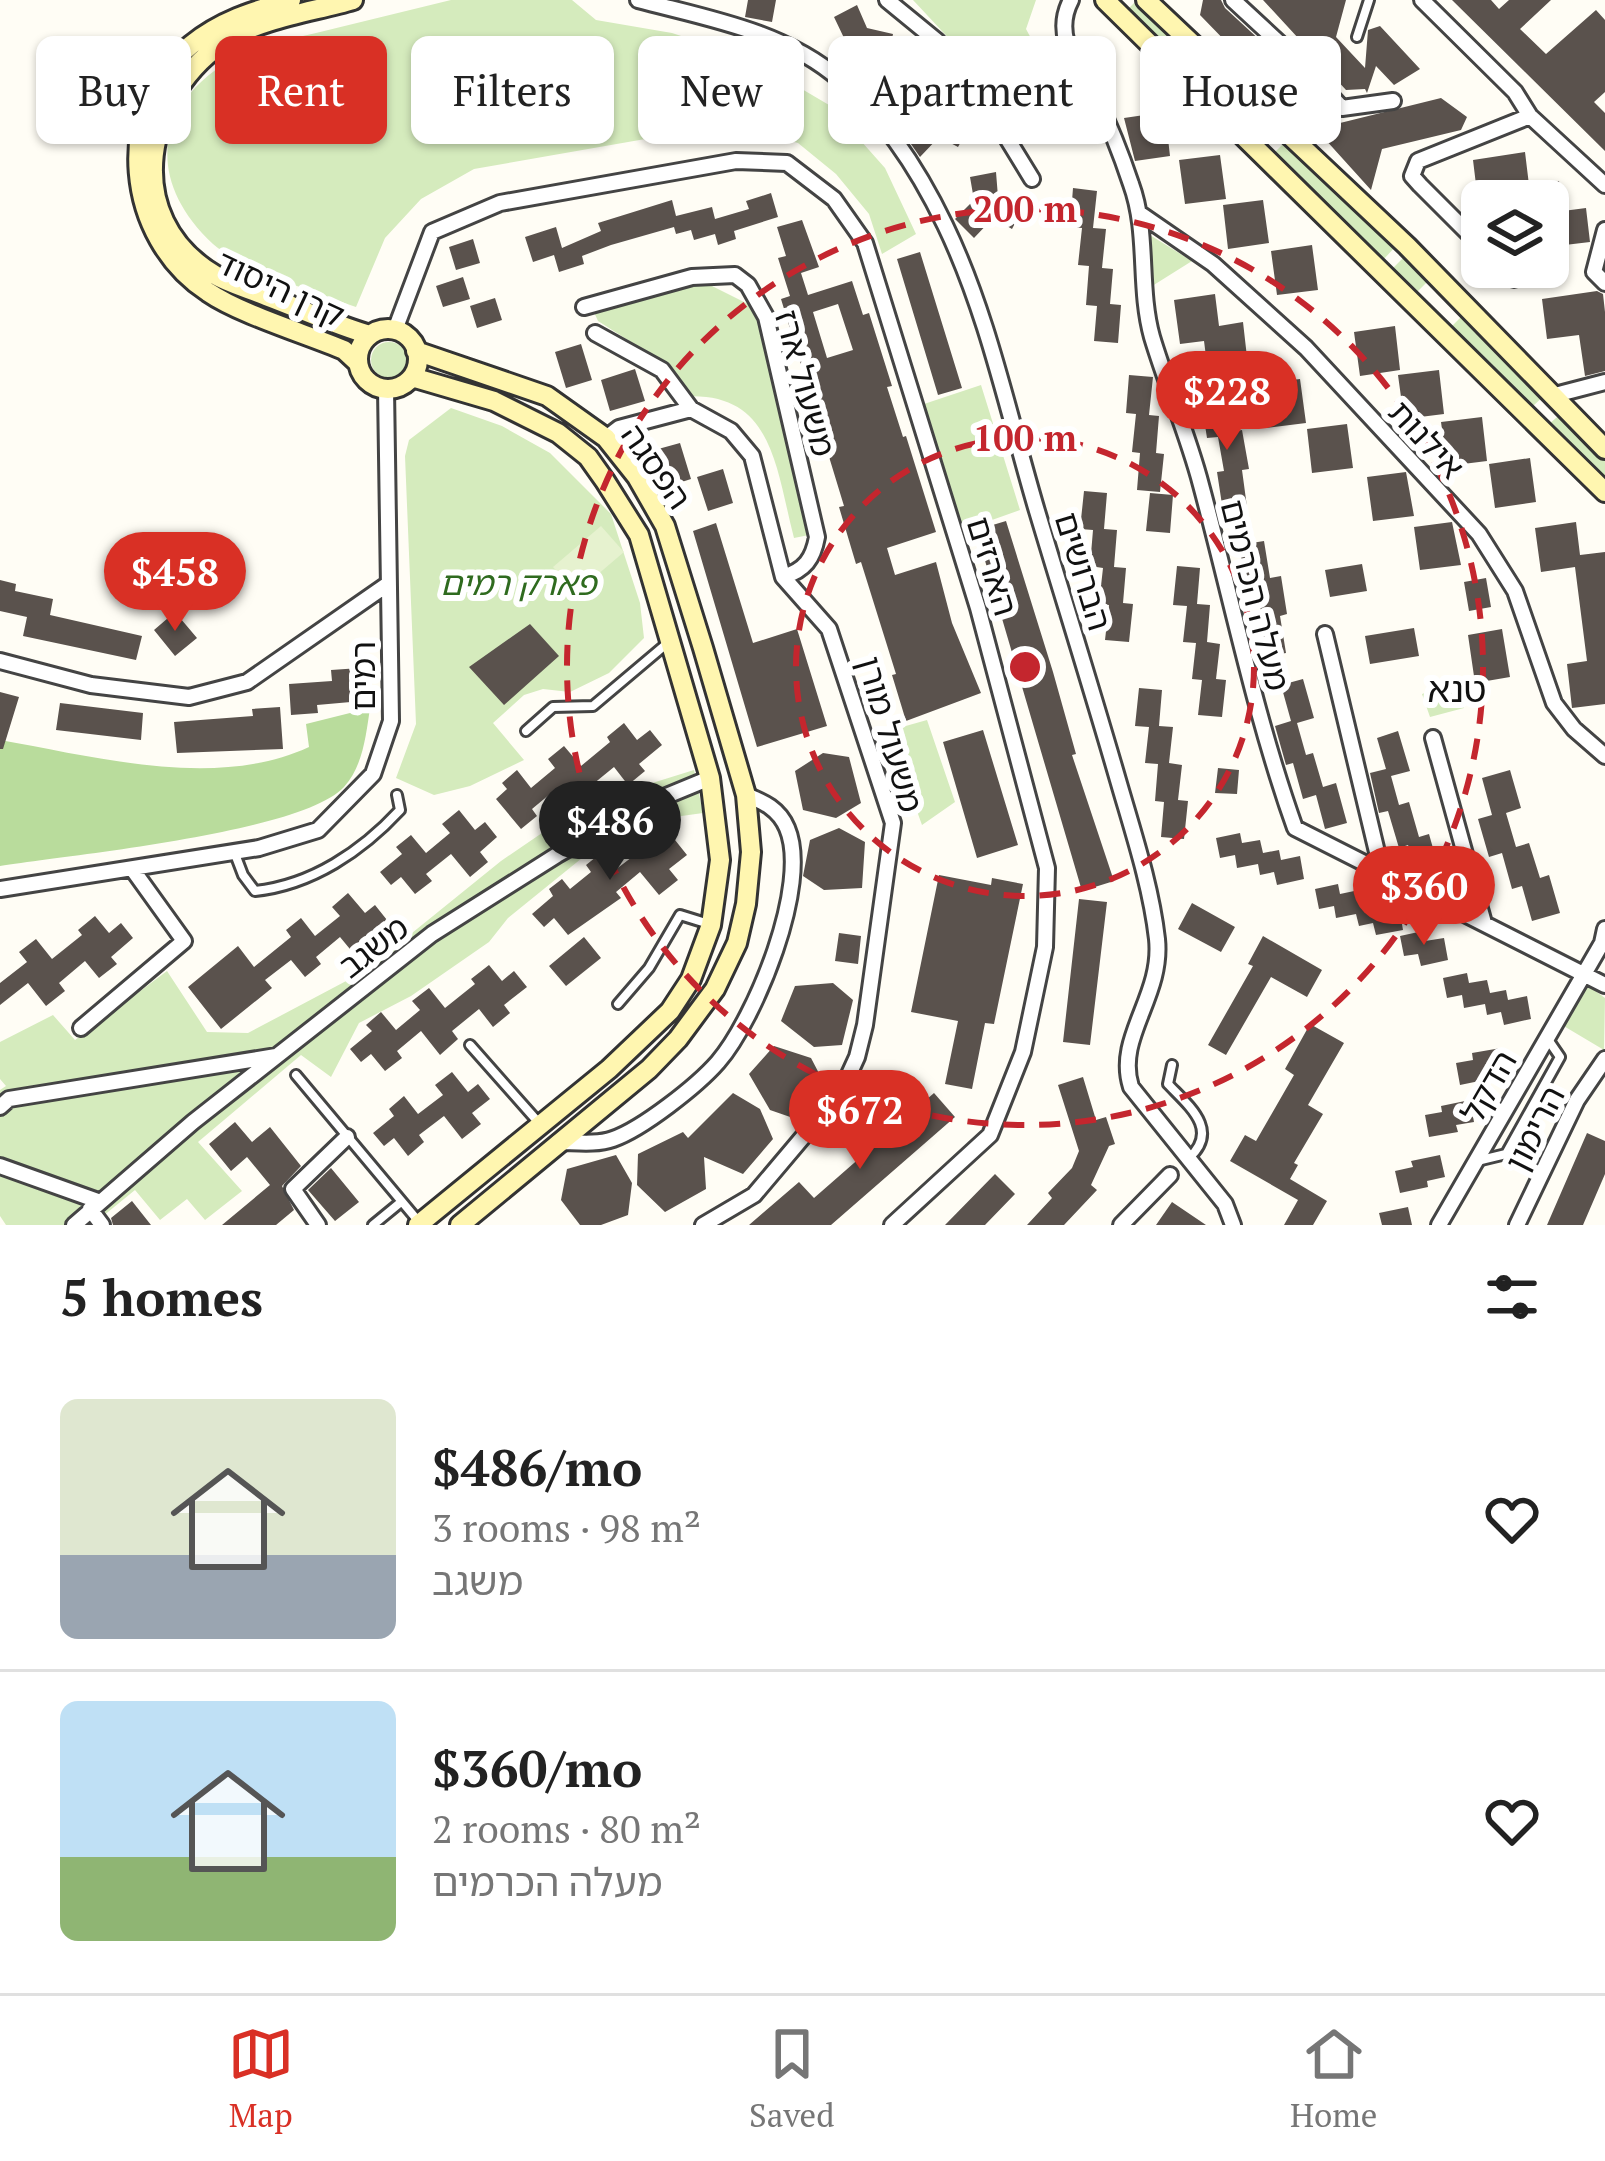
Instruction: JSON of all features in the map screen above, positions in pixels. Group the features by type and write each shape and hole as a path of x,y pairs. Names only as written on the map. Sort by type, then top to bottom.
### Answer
{"street":[{"name":"קרן היסוד","path":"291,0 225,20 187,48 172,66 141,129 138,188 162,247 208,293 344,350 358,363"},
{"name":"קרן היסוד","path":"352,0 235,34 199,58 172,94 155,134 154,184 173,236 215,275 370,335"},
{"name":"הברושים","path":"638,0 749,30 837,77 876,116 943,221 998,380 1147,887 1157,936 1157,975 1130,1044 1127,1076 1225,1204 1233,1225"},
{"path":"887,0 937,41 976,89 1032,179"},
{"name":"מעלה הכרמים","path":"1071,0 1062,32 1132,185 1139,213 1141,285 1152,337 1190,442 1250,688 1294,829 1584,974"},
{"path":"1105,0 1605,493"},
{"path":"1146,0 1407,246 1605,448"},
{"path":"1233,0 1342,108 1393,101"},
{"path":"1422,0 1515,92 1530,116 1605,185"},
{"path":"1461,226 1412,176 1418,160 1530,116"},
{"name":"הארזים","path":"395,330 431,232 500,203 736,161 787,163 834,199 865,243 978,608 1047,868 1045,946 1023,1052 989,1135 892,1225"},
{"name":"אילנות","path":"1139,213 1213,264 1306,348 1479,534 1515,590 1554,703 1605,756"},
{"path":"1605,230 1594,272 1605,283"},
{"name":"משעול ארז","path":"584,308 692,277 736,275 748,285 766,317 817,537 814,556 798,572 783,577"},
{"path":"395,330 410,338 417,366 398,388 370,384 358,363 360,348 370,335 395,330"},
{"name":"משעול מורן","path":"595,333 662,370 691,409 731,431 752,456 783,577 829,629 893,823 865,1025 841,1092 754,1195 703,1225"},
{"name":"הפסגה","path":"416,350 547,396 606,438 637,477 665,526 746,795 751,852 737,943 715,989 649,1069 460,1225"},
{"name":"הפסגה","path":"412,377 494,400 558,433 588,457 639,535 710,778 720,860 711,925 691,979 670,1011 609,1069 418,1224"},
{"path":"1556,394 1605,382"},
{"name":"רמים","path":"0,889 234,852 318,830 373,774 391,721 386,389"},
{"path":"588,457 619,428 691,409"},
{"path":"0,661 91,685 189,697 247,682 388,584"},
{"path":"1324,634 1382,873"},
{"path":"1432,737 1484,923"},
{"name":"משגב","path":"74,1225 432,934 557,855 647,805 710,778"},
{"path":"540,1124 558,1142 616,1138 711,1069 748,1016 785,914 792,848 787,826 770,804 746,795"},
{"path":"80,1028 184,941 133,870"},
{"name":"הדקל","path":"1439,1225 1602,943 1605,929"},
{"path":"1584,974 1605,985"},
{"path":"0,1107 9,1099 278,1055"},
{"name":"הרימון","path":"1516,1225 1577,1100 1605,1059"},
{"path":"318,1225 293,1189 347,1137"},
{"path":"0,1166 94,1205 101,1225"},
{"path":"1120,1225 1170,1175"}],"lane":[{"path":"1357,38 1370,0"},
{"path":"526,731 553,707 593,706 671,640"},
{"path":"234,852 255,891 282,888 343,860 382,829 400,809 397,795"},
{"path":"619,1004 649,968 680,915 711,925"},
{"name":"הדקל","path":"1475,1161 1506,1154 1560,1057 1547,1038"},
{"path":"470,1045 540,1124"},
{"path":"1172,1065 1168,1084 1198,1116 1204,1130 1190,1158"},
{"name":"הפסגה","path":"296,1075 418,1224"},
{"path":"373,1225 401,1202"}],"green space":[{"path":"451,0 572,0 596,20 681,36 638,36 638,140 474,169 421,199 385,238 356,307 261,272 213,244 189,217 174,189 168,161 169,144 191,144 191,94 215,72 215,144 387,144 387,36 302,36"},
{"path":"913,0 1036,0 1026,29 1030,36 947,36"},
{"path":"1134,3 1170,36 1154,36 1127,10"},
{"path":"804,90 828,104 828,144 864,144 885,168 916,234 882,254 869,214 836,174 799,144 804,144"},
{"path":"1287,144 1396,246 1383,260 1274,153"},
{"path":"1145,232 1192,261 1149,288"},
{"path":"1406,255 1430,279 1417,292 1392,269"},
{"path":"704,282 756,308 814,534 794,538 774,459 751,418 709,397 677,397 664,363 598,321 593,310"},
{"path":"1465,313 1545,395 1533,406 1452,326"},
{"path":"389,342 402,347 407,360 402,373 389,378 376,373 371,360 376,347"},
{"path":"981,385 1020,510 961,531 924,404"},
{"name":"פארק רמים","path":"451,408 502,426 550,453 611,514 640,603 644,638 609,673 570,692 543,689 524,695 493,723 524,760 470,786 434,795 396,778 416,724 405,456 409,440"},
{"path":"1563,412 1605,459 1605,482 1549,424"},
{"path":"601,526 624,552 576,593 553,567"},
{"path":"1457,682 1464,708 1430,717 1422,694"},
{"path":"370,708 356,770 344,787 320,803 282,817 182,840 0,866 0,740 156,766 235,766 273,760 309,747 306,724"},
{"path":"927,720 955,802 922,825 888,731"},
{"path":"694,770 703,813 653,820 587,854 508,918 489,942 411,996 359,1023 331,1077 301,1055 198,1142 242,1191 205,1220 187,1199 160,1220 135,1190 92,1225 6,1225 0,1216 0,1090 6,1086 0,1079 0,1042 53,1015 75,1040 167,971 207,1032 248,1033 365,971 501,861 561,820 633,789"},
{"path":"1586,984 1605,998 1604,1050 1562,1025"}],"building":[{"path":"748,0 776,0 772,22 745,17"},
{"path":"1203,0 1221,0 1256,36 1220,36 1200,15"},
{"path":"1263,0 1346,0 1336,36 1296,36"},
{"path":"1452,0 1491,0 1499,9 1509,0 1551,0 1520,29 1546,54 1596,10 1605,20 1605,92 1594,102 1605,113 1605,151"},
{"path":"857,5 867,28 893,36 843,36 834,17"},
{"path":"1380,26 1420,69 1394,85 1376,66 1367,93 1365,89 1346,90 1341,85 1341,42 1365,68 1368,30"},
{"path":"1441,98 1467,117 1461,130 1382,149 1371,190 1329,144 1341,144 1341,123"},
{"path":"1140,116 1140,144 1169,144 1170,156 1135,161 1124,118"},
{"path":"911,144 932,144 920,157"},
{"path":"1525,152 1528,180 1475,180 1473,160"},
{"path":"1220,155 1226,199 1185,204 1179,160"},
{"path":"996,172 998,197 1022,210 1012,229 993,218 974,238 955,219 974,200 970,177"},
{"path":"1073,188 1097,191 1093,228 1106,229 1102,268 1113,269 1110,304 1121,305 1118,343 1094,341 1097,306 1086,305 1089,266 1078,265 1082,228 1070,227"},
{"path":"771,193 778,217 734,231 736,239 718,245 715,234 694,240 691,230 676,234 674,227 582,256 584,264 559,272 554,255 533,262 525,237 556,227 562,248 601,231 598,223 672,200 676,216 712,207 715,219 749,209 746,201"},
{"path":"1263,200 1269,243 1228,249 1223,205"},
{"path":"1586,208 1590,242 1569,244 1569,210"},
{"path":"802,220 819,267 801,273 808,295 852,281 863,315 869,313 892,386 887,387 936,532 887,548 895,575 936,562 952,623 981,693 906,721 892,675 896,674 861,562 856,564 839,507 844,506 781,299 790,296 778,258 786,256 777,227","holes":["838,304 853,350 827,358 813,312"]},
{"path":"473,239 480,263 456,270 449,247"},
{"path":"1312,245 1318,290 1277,295 1271,251"},
{"path":"920,252 962,388 938,395 897,259"},
{"path":"463,277 470,299 443,307 436,286"},
{"path":"1215,294 1219,326 1243,322 1248,366 1208,372 1204,341 1180,344 1174,300"},
{"path":"1603,294 1605,312 1605,371 1585,376 1579,335 1547,339 1542,299"},
{"path":"495,298 502,320 477,328 470,306"},
{"path":"1395,326 1400,370 1360,376 1354,332"},
{"path":"581,344 592,380 566,388 555,352"},
{"path":"635,369 645,401 610,411 601,380"},
{"path":"1439,370 1444,414 1404,419 1398,375"},
{"path":"1129,375 1153,377 1149,415 1159,416 1156,453 1164,454 1160,492 1137,490 1140,453 1132,452 1136,414 1126,413"},
{"path":"1300,379 1306,423 1265,428 1259,384"},
{"path":"1225,396 1231,432 1242,430 1249,469 1242,470 1247,507 1223,511 1217,472 1224,471 1218,437 1207,438 1201,400"},
{"path":"1482,417 1487,461 1447,466 1441,422"},
{"path":"1347,424 1353,468 1312,473 1307,429"},
{"path":"680,443 691,479 663,488 651,451"},
{"path":"1530,458 1536,502 1495,508 1489,464"},
{"path":"723,469 733,503 708,511 697,477"},
{"path":"1406,472 1414,516 1373,521 1367,477"},
{"path":"1084,491 1107,493 1104,529 1117,530 1114,567 1126,568 1123,603 1133,604 1129,642 1105,640 1109,605 1099,604 1103,568 1090,566 1093,530 1080,529"},
{"path":"1150,493 1173,495 1170,533 1146,531"},
{"path":"1006,521 1053,672 1076,754 1072,755 1114,881 1082,891 976,530"},
{"path":"1452,522 1461,565 1420,570 1414,527"},
{"path":"1576,522 1580,555 1605,552 1605,704 1572,708 1567,664 1587,661 1575,567 1541,572 1535,528"},
{"path":"716,523 753,643 797,629 827,726 757,747 693,531"},
{"path":"1264,541 1270,578 1281,576 1286,653 1261,657 1255,618 1262,617 1256,582 1246,584 1239,545"},
{"path":"1362,564 1367,591 1330,597 1325,570"},
{"path":"1177,566 1200,568 1197,604 1210,605 1207,642 1220,644 1216,679 1226,680 1222,717 1198,715 1202,680 1192,679 1196,643 1183,642 1187,606 1173,605"},
{"path":"1486,578 1491,607 1469,611 1464,582"},
{"path":"0,580 16,584 15,591 53,599 50,615 142,636 136,660 23,636 27,617 0,611"},
{"path":"175,612 197,638 175,656 154,630"},
{"path":"530,624 559,656 504,705 469,667"},
{"path":"1414,628 1419,656 1370,664 1365,636"},
{"path":"1502,629 1510,677 1475,683 1468,635"},
{"path":"360,668 362,701 317,705 318,713 291,715 289,684 332,681 331,670"},
{"path":"1303,679 1314,718 1297,723 1306,755 1313,753 1323,787 1336,783 1347,823 1325,829 1316,795 1303,799 1293,763 1286,765 1275,726 1291,721 1281,685"},
{"path":"1139,688 1162,690 1159,726 1173,727 1169,763 1182,765 1178,800 1188,801 1184,839 1161,837 1164,802 1155,801 1158,764 1145,763 1149,727 1135,726"},
{"path":"0,692 19,697 3,749 0,749"},
{"path":"60,703 143,713 141,740 56,730"},
{"path":"280,707 283,749 177,753 174,722 253,716 252,709"},
{"path":"624,723 637,740 650,730 662,745 639,764 645,771 628,785 614,767 587,789 594,797 575,813 556,789 532,809 537,816 521,829 496,799 507,789 502,783 517,770 531,788 555,768 548,759 564,746 581,766"},
{"path":"983,730 1018,845 977,858 943,742"},
{"path":"1398,731 1410,771 1391,776 1399,805 1409,802 1419,837 1429,834 1440,873 1421,879 1408,845 1399,848 1388,811 1379,813 1370,773 1386,769 1377,738"},
{"path":"823,753 849,757 861,803 836,818 803,810 795,771"},
{"path":"1218,768 1239,770 1237,794 1215,793"},
{"path":"1510,770 1521,808 1506,813 1516,847 1529,843 1540,878 1549,875 1560,913 1532,921 1522,886 1512,889 1502,853 1489,857 1478,819 1492,815 1482,778"},
{"path":"459,810 475,830 485,822 497,837 480,852 488,862 470,877 451,854 426,874 432,881 415,894 401,877 391,885 380,872 402,854 396,847 411,835 426,853 450,833 442,824"},
{"path":"648,828 665,848 675,840 687,855 669,869 678,880 659,895 640,872 616,892 621,898 568,935 554,918 544,927 532,914 553,896 549,889 562,879 570,889 591,872 586,865 601,853 615,870 640,851 632,841"},
{"path":"839,828 865,842 862,888 824,890 803,876 810,840"},
{"path":"1240,833 1242,843 1260,840 1263,853 1279,850 1281,860 1300,856 1304,879 1277,885 1274,872 1260,875 1258,864 1237,868 1235,855 1220,858 1216,838"},
{"path":"939,875 991,885 992,878 1023,884 994,1024 985,1023 972,1089 945,1084 958,1021 911,1012"},
{"path":"1338,884 1340,894 1359,890 1362,904 1378,901 1380,911 1399,907 1403,930 1376,935 1373,923 1359,926 1356,914 1336,918 1334,906 1319,909 1315,889"},
{"path":"348,893 365,913 375,905 387,920 369,934 378,945 359,960 340,937 316,957 321,964 305,977 291,960 265,980 272,988 221,1029 188,987 238,946 254,967 291,937 286,930 301,918 315,936 340,916 332,907"},
{"path":"1079,899 1107,902 1090,1045 1063,1042"},
{"path":"1192,903 1235,927 1221,952 1178,929"},
{"path":"95,916 109,933 121,923 133,938 111,957 117,964 99,978 85,961 59,983 65,991 46,1006 28,983 0,1005 0,983 27,962 19,952 36,939 52,959 82,935 78,930"},
{"path":"1423,931 1425,941 1444,938 1448,960 1421,966 1418,954 1404,956 1400,936"},
{"path":"839,933 861,936 858,964 835,961"},
{"path":"1263,936 1322,970 1307,997 1271,977 1226,1055 1208,1045 1253,966 1248,964"},
{"path":"584,937 601,958 566,986 549,966"},
{"path":"489,965 502,981 514,971 527,987 504,1005 510,1013 493,1027 479,1009 452,1031 458,1039 440,1055 421,1031 397,1051 402,1058 385,1071 371,1054 361,1062 350,1049 372,1031 366,1025 381,1012 396,1030 420,1010 412,1001 429,988 445,1008 475,984 471,979"},
{"path":"1467,973 1469,983 1487,980 1490,993 1506,990 1508,1000 1527,996 1531,1019 1504,1025 1501,1012 1487,1015 1485,1004 1464,1008 1462,995 1447,998 1443,978"},
{"path":"833,983 853,1000 842,1045 814,1047 781,1021 795,986"},
{"path":"1310,1024 1344,1043 1308,1105 1323,1114 1294,1163 1298,1165 1290,1179 1327,1201 1313,1225 1284,1225 1298,1200 1230,1161 1245,1135 1256,1141 1294,1075 1285,1069"},
{"path":"774,1046 811,1058 823,1081 796,1119 770,1110 749,1074"},
{"path":"1501,1048 1505,1070 1460,1085 1456,1063 1473,1060 1472,1053"},
{"path":"452,1072 468,1092 478,1084 490,1099 472,1113 481,1124 462,1139 444,1116 419,1135 424,1142 408,1156 394,1138 384,1146 373,1133 394,1116 389,1109 404,1096 418,1114 443,1095 435,1085"},
{"path":"1083,1077 1096,1120 1106,1117 1115,1144 1109,1146 1091,1185 1097,1190 1064,1225 1027,1225 1052,1198 1048,1193 1072,1168 1079,1151 1058,1085"},
{"path":"733,1093 760,1109 773,1139 743,1174 704,1157 706,1189 665,1212 637,1185 638,1154 683,1132 688,1138"},
{"path":"934,1093 955,1117 831,1225 749,1225 799,1182 814,1198"},
{"path":"1470,1100 1474,1122 1456,1125 1458,1132 1429,1137 1425,1115"},
{"path":"235,1122 252,1142 270,1127 301,1166 282,1186 294,1210 276,1225 222,1225 270,1185 247,1157 231,1171 209,1144"},
{"path":"1587,1133 1605,1141 1605,1174 1583,1225 1547,1225"},
{"path":"616,1155 632,1183 628,1215 601,1225 580,1225 561,1200 567,1169"},
{"path":"1440,1155 1445,1177 1427,1181 1428,1187 1400,1193 1395,1171 1413,1167 1411,1161"},
{"path":"331,1168 359,1202 335,1221 308,1190"},
{"path":"995,1174 1015,1194 985,1225 945,1225"},
{"path":"132,1201 151,1225 113,1225 111,1218"},
{"path":"1172,1202 1206,1225 1156,1225"},
{"path":"1408,1207 1412,1225 1382,1225 1379,1213"}],"district":[{"name":"טנא","path":"1457,688"}]}
